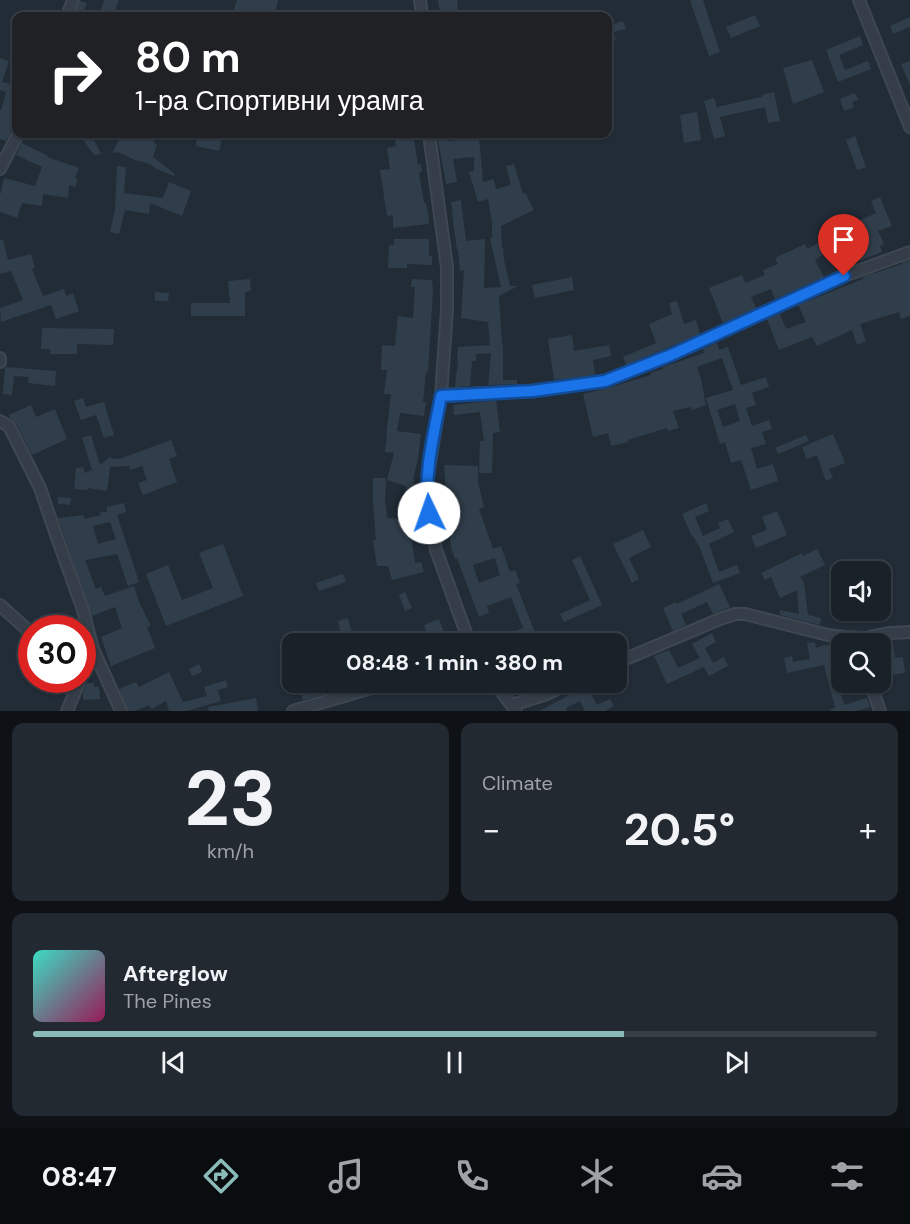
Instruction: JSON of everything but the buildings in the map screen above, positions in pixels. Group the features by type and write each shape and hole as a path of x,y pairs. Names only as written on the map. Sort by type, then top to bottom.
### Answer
{"street":[{"path":"859,0 910,127"},
{"path":"0,169 16,138"},
{"path":"430,138 447,267 447,310 441,396 428,475 427,500 436,550 466,633"},
{"path":"441,396 533,391 605,381 671,355 844,276 910,252"},
{"path":"0,422 9,426 40,488 84,615"},
{"path":"0,605 18,621"},
{"path":"627,658 735,614 745,614 831,636"},
{"path":"889,633 910,632"},
{"path":"96,656 121,711"},
{"path":"67,711 75,693"},
{"path":"293,711 354,693"},
{"path":"502,693 514,708 548,693"},
{"path":"874,693 880,711"}],"route":[{"path":"429,513 428,475 441,396 533,391 605,381 671,355 844,276"}]}
